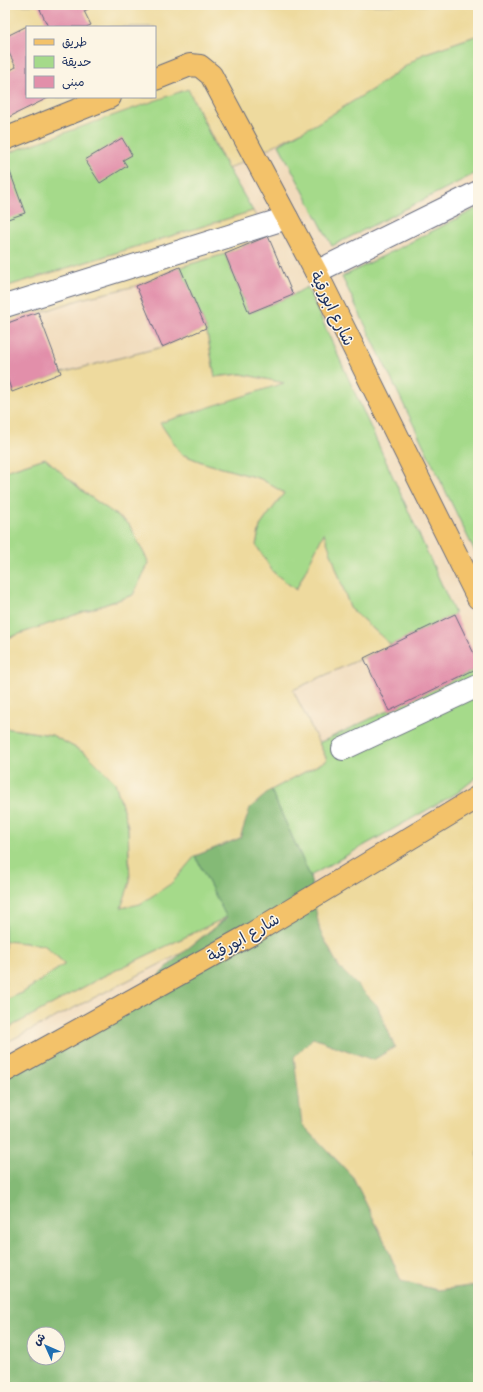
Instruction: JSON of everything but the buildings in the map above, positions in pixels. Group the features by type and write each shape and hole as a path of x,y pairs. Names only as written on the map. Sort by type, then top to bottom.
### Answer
{"main road":[{"name":"شارع ابورقية","path":"156,79 190,65 200,66 211,76 316,272 478,598"},
{"path":"5,139 108,98"},
{"name":"شارع ابورقية","path":"5,1071 253,933 478,797"}],"street":[{"path":"316,272 478,193"},
{"path":"5,306 287,218"},
{"path":"343,749 478,686"}],"green space":[{"path":"478,35 478,172 332,246 279,145 373,89 423,54"},
{"path":"188,88 216,148 253,211 5,287 5,154"},
{"path":"478,208 478,558 342,277"},
{"path":"225,254 249,313 293,295 307,287 455,614 391,645 350,608 324,534 296,590 273,572 256,545 260,526 284,493 261,479 204,463 181,454 159,422 283,383 241,374 215,377 206,328 180,267"},
{"path":"45,458 85,493 129,524 149,563 133,595 5,639 5,471"},
{"path":"478,668 478,776 457,793 310,876 271,790 327,760 319,743"},
{"path":"5,728 52,735 87,754 115,782 128,826 130,882 171,883 195,856 227,917 104,976 5,1030 5,1000 22,993 65,964 44,945 5,941"},
{"path":"271,790 310,876 320,931 339,967 377,1005 395,1047 373,1060 313,1038 302,1124 353,1177 385,1242 401,1281 438,1290 478,1285 478,1387 5,1387 5,1071 134,999 182,953 227,918 195,856 240,838 249,808"}],"sand":[{"path":"5,5 478,5 478,35 423,54 373,89 316,124 228,169 188,89 5,154"},
{"path":"253,211 268,236 225,254 180,267 136,286 85,298 5,324 5,287"},
{"path":"206,328 215,377 241,374 284,383 160,423 181,454 204,463 261,479 284,493 260,526 256,545 273,572 296,590 324,533 350,608 391,645 293,690 327,760 271,790 250,808 240,838 195,856 172,883 140,904 121,908 130,882 128,826 115,782 87,754 52,735 5,728 5,639 133,595 149,563 129,524 85,493 45,458 5,471 5,394 61,373 162,347"},
{"path":"478,797 478,1285 438,1290 401,1281 385,1242 353,1177 302,1124 294,1057 313,1038 373,1060 395,1047 377,1005 339,967 320,931 313,896"},
{"path":"227,917 182,953 5,1043 5,1030 104,976"},
{"path":"5,941 44,945 65,964 22,993 5,1000"}]}
